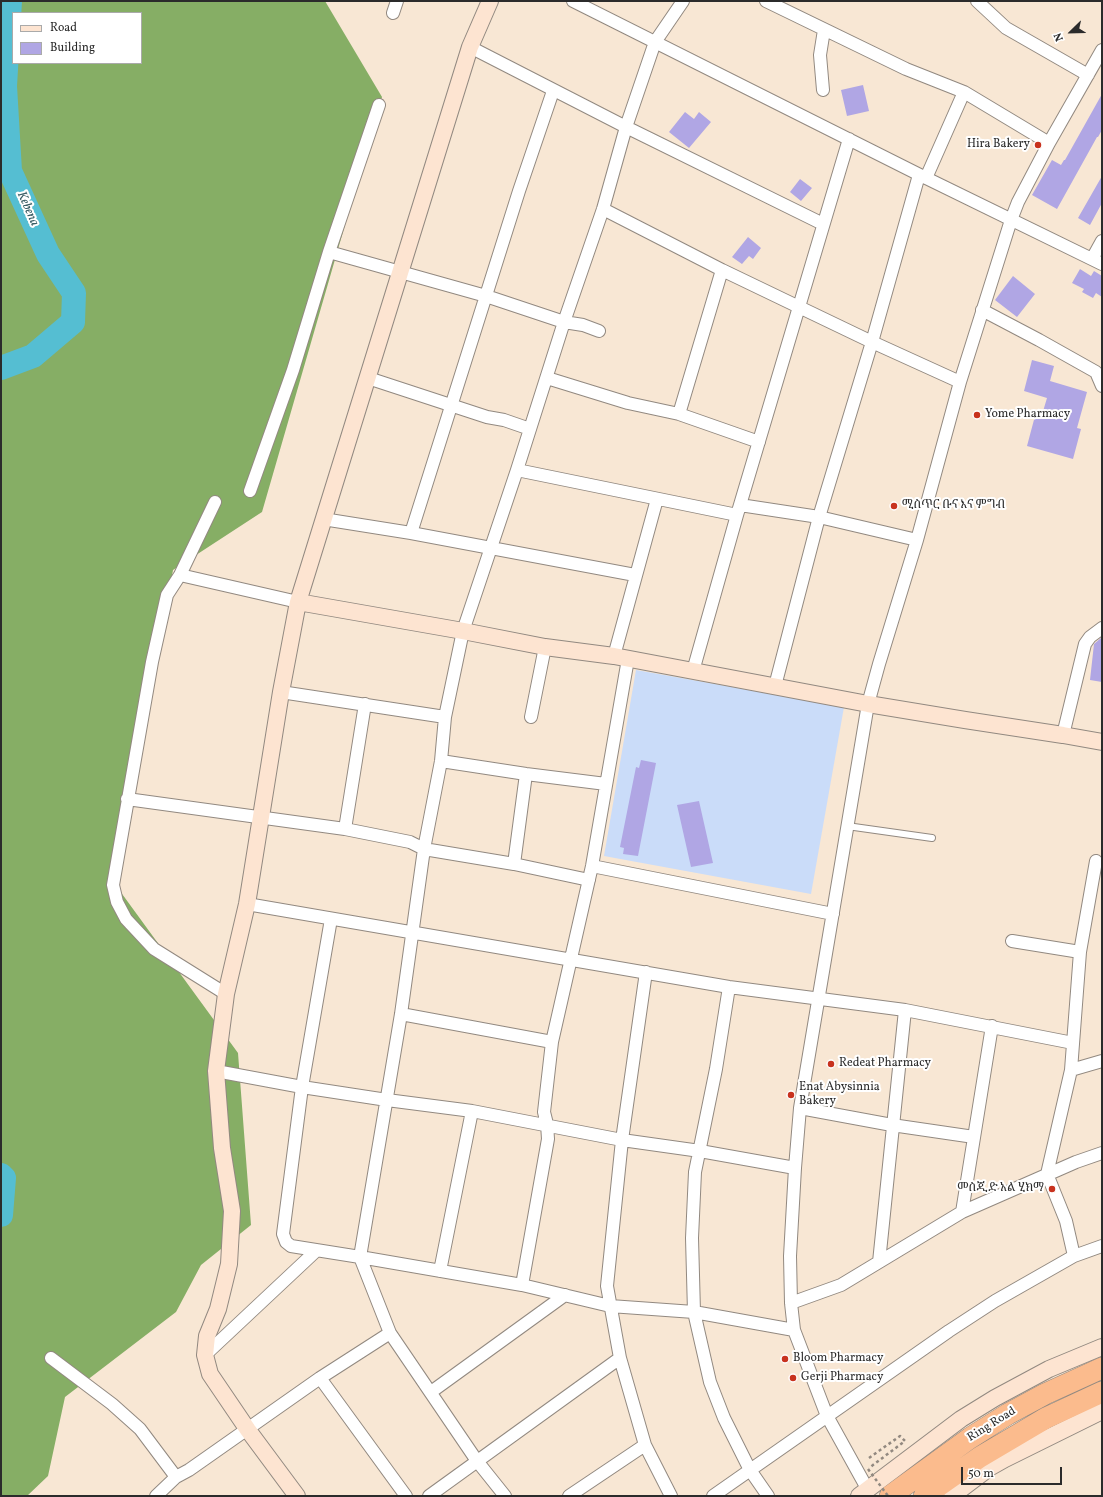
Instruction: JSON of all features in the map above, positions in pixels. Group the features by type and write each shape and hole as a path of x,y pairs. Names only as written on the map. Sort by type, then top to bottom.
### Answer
{"highway":[{"name":"Ring Road","path":"889,1496 970,1438 1008,1414 1045,1394 1102,1368"},
{"name":"Ring Road","path":"924,1496 980,1457 1046,1418 1102,1392"}],"main road":[{"path":"294,1495 210,1374 205,1355 207,1336 218,1309 229,1264 232,1212 222,1148 216,1071 226,994 247,904 298,602 470,47 490,1"},
{"path":"298,602 545,647 621,658 868,704 1102,742"},
{"path":"863,1493 961,1419 995,1398 1049,1369 1102,1347"},
{"path":"952,1496 1005,1459 1034,1443 1102,1411"}],"street":[{"path":"393,13 397,1"},
{"path":"573,1 922,177 1097,262 1102,241"},
{"path":"505,1496 477,1461 390,1333 360,1257 401,1014 424,849 440,761 445,717 463,631 517,470 564,322 603,209 626,128 655,42 683,1"},
{"path":"766,1 906,69 964,92 1049,142"},
{"path":"977,1 1006,28 1088,74"},
{"path":"823,90 820,56 824,30"},
{"path":"470,47 626,128 823,224"},
{"path":"863,1493 827,1416 794,1330 791,1303 790,1256 800,1108 868,704 917,540 960,382 1011,220 1018,202 1049,142 1088,74 1098,65 1102,50"},
{"path":"411,533 519,191 553,91"},
{"path":"775,686 819,517 922,177 964,92"},
{"path":"250,491 294,370 329,252 379,105"},
{"path":"693,671 738,510 849,139"},
{"path":"603,209 722,270 872,342 960,382"},
{"path":"329,252 486,296 564,322 583,325 599,331"},
{"path":"679,414 722,270"},
{"path":"982,310 1099,374 1102,386"},
{"path":"368,378 487,417 504,420 530,429"},
{"path":"547,378 628,403 679,414 758,442"},
{"path":"517,470 657,499 738,510 819,517 917,540"},
{"path":"522,1285 548,1139 548,1124 544,1112 552,1042 592,866 606,784 621,658 635,575 657,499"},
{"path":"215,502 180,575 167,595 152,662 127,799 114,885 117,902 126,919 154,949 226,994"},
{"path":"323,518 491,547 635,575"},
{"path":"180,575 298,602"},
{"path":"1063,735 1085,644 1090,637 1102,628"},
{"path":"531,717 545,647"},
{"path":"282,692 445,717"},
{"path":"345,828 365,704"},
{"path":"440,761 606,784"},
{"path":"514,864 526,774"},
{"path":"127,799 345,828 410,842 424,849 514,864 589,880"},
{"path":"1074,1256 1066,1221 1048,1174 1071,1070 1080,952 1096,862"},
{"path":"592,866 833,914"},
{"path":"247,904 729,987 905,1010 1073,1043"},
{"path":"330,918 302,1087 283,1234 286,1242 291,1246 522,1285 610,1306 694,1312 794,1330"},
{"path":"1012,941 1080,952"},
{"path":"646,972 622,1140 607,1286 620,1358 645,1445 671,1496"},
{"path":"729,987 716,1069 696,1172 692,1238 694,1312 710,1382 724,1418 750,1470 768,1496"},
{"path":"879,1262 905,1010"},
{"path":"401,1014 552,1042"},
{"path":"962,1212 992,1026"},
{"path":"1071,1070 1102,1061"},
{"path":"216,1071 302,1087 472,1111 548,1124 622,1140 700,1151 795,1168"},
{"path":"800,1108 892,1125 974,1137"},
{"path":"440,1271 472,1111"},
{"path":"791,1303 841,1284 962,1212 1076,1162 1102,1153"},
{"path":"713,1496 949,1331 996,1301 1074,1256 1102,1246"},
{"path":"205,1355 317,1250"},
{"path":"431,1392 565,1295"},
{"path":"156,1496 176,1477 248,1430 320,1378 390,1333"},
{"path":"51,1358 112,1404 140,1429 176,1477"},
{"path":"429,1496 620,1358"},
{"path":"320,1378 406,1496"},
{"path":"569,1496 645,1445"}],"lane":[{"path":"847,826 932,838"}],"path":[{"path":"869,1458 900,1436 904,1441 868,1469 889,1496"}],"shaded area":[{"path":"636,670 844,707 811,894 604,856"}],"green space":[{"path":"1,1 325,1 382,97 262,512 173,570 117,887 238,1053 251,1225 201,1265 176,1312 65,1397 48,1476 27,1496 1,1496"}],"building":[{"path":"863,85 869,111 847,116 841,90"},
{"path":"1102,94 1102,130 1057,209 1032,195 1052,160 1061,165 1065,160"},
{"path":"685,112 694,119 699,112 711,122 689,148 669,132"},
{"path":"1102,176 1102,203 1090,225 1078,218"},
{"path":"800,179 812,188 801,201 790,192"},
{"path":"748,237 761,248 753,259 749,256 742,264 732,257"},
{"path":"1080,269 1091,276 1094,271 1102,276 1102,297 1096,293 1093,298 1082,292 1084,289 1072,283"},
{"path":"1013,276 1035,294 1017,317 995,300"},
{"path":"1032,360 1054,366 1050,381 1087,392 1077,428 1081,429 1073,459 1027,446 1035,416 1041,418 1047,398 1024,391"},
{"path":"1101,638 1102,682 1090,680 1094,644"},
{"path":"641,760 656,763 638,856 623,854 624,848 620,847 636,767 639,768"},
{"path":"699,801 713,863 691,867 677,805"}],"waterway":[{"name":"Kebena","path":"1,368 33,356 73,322 74,293 48,254 10,171 5,86 10,1"},
{"name":"Kebena","path":"1,1175 4,1178 1,1215"}],"place":[{"name":"Hira Bakery","path":"1038,145"},
{"name":"Yome Pharmacy","path":"977,415"},
{"name":"ሚስጥር ቡና እና ምግብ","path":"894,506"},
{"name":"Redeat Pharmacy","path":"831,1064"},
{"name":"Enat Abysinnia Bakery","path":"791,1095"},
{"name":"መስጂድ አል ሂክማ","path":"1052,1189"},
{"name":"Bloom Pharmacy","path":"785,1359"},
{"name":"Gerji Pharmacy","path":"793,1378"}]}
